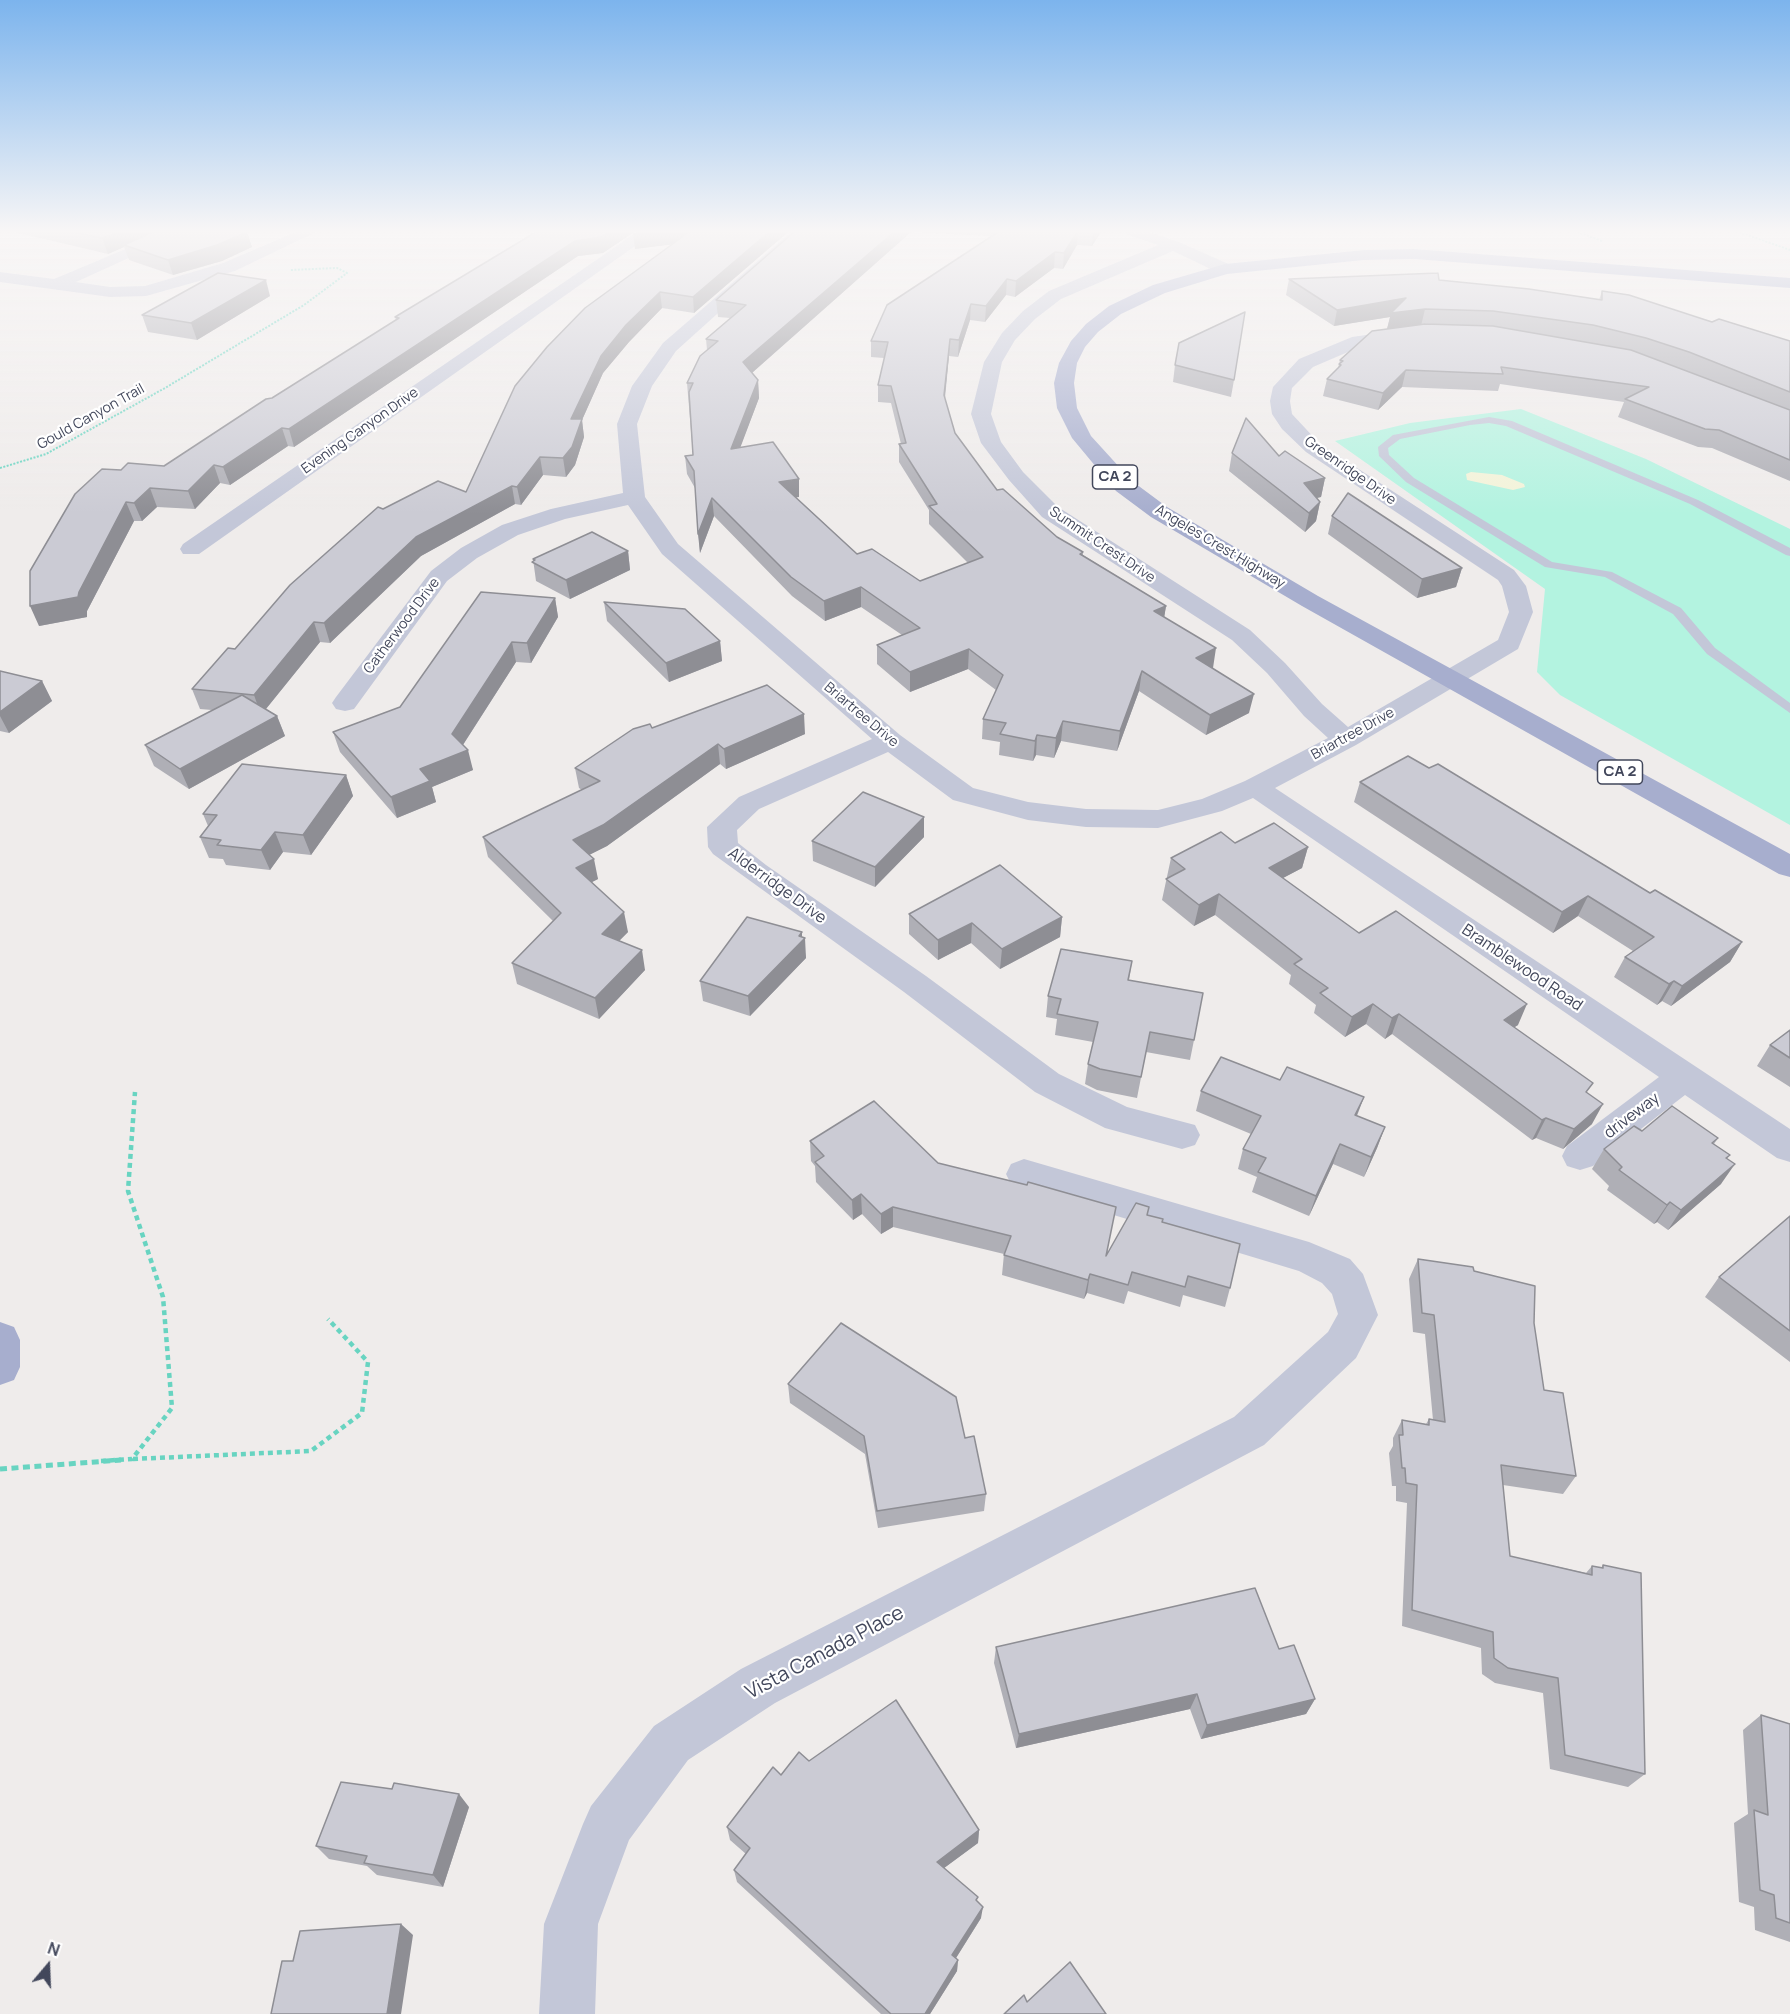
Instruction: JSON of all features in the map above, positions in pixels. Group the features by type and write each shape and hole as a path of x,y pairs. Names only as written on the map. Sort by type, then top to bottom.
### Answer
{"main road":[{"name":"Angeles Crest Highway","path":"1093,326 1072,354 1066,372 1065,394 1072,423 1094,454 1124,486 1159,512 1310,601 1451,677 1790,867"},
{"path":"0,1340 0,1367"}],"street":[{"name":"Evening Canyon Drive","path":"191,549 512,326"},
{"name":"Briartree Drive","path":"693,326 669,347 642,386 627,424 634,497 670,549 890,741 963,794 1028,811 1086,818 1158,819 1212,805 1255,787 1346,739 1451,677"},
{"name":"Summit Crest Drive","path":"1019,326 1008,337 993,362 981,414 991,443 1017,476 1050,512 1241,635 1276,668 1313,710 1346,739"},
{"name":"Greenridge Drive","path":"1421,333 1358,341 1328,352 1306,363 1290,376 1283,387 1280,401 1282,414 1289,425 1313,448 1506,575 1514,586 1521,612 1509,644 1451,677"},
{"name":"Catherwood Drive","path":"345,703 439,576 469,553 510,530 559,514 634,497"},
{"name":"Alderridge Drive","path":"890,741 749,803 722,827 723,847 915,984 1047,1083 1118,1118 1182,1135"},
{"name":"Bramblewood Road","path":"1255,787 1790,1148"},
{"name":"driveway","path":"1580,1156 1684,1077"},
{"name":"Vista Canada Place","path":"567,2014 571,1924 609,1824 671,1743 758,1686 1249,1431 1342,1345 1358,1315 1349,1286 1343,1278 1336,1271 1309,1258 1024,1174"}],"lane":[{"path":"1790,553 1694,502 1508,423 1490,420 1470,422 1397,437 1383,447 1383,456 1410,480 1549,565 1608,574 1677,611 1712,651 1790,710"}],"path":[{"name":"Gould Canyon Trail","path":"0,468 46,454 165,388 269,326"},
{"path":"132,1459 172,1408 163,1298 128,1191 135,1092"},
{"path":"0,1469 132,1459 311,1451 362,1413 368,1362 328,1319"}],"green space":[{"path":"1521,409 1646,459 1790,529 1790,825 1560,695 1537,672 1545,589 1335,441 1410,423"}],"sand":[{"path":"1471,472 1502,475 1524,484 1525,487 1513,490 1467,480 1466,474"}],"building":[{"path":"386,326 446,326 289,429 282,428 223,467 214,465 188,491 150,488 134,503 126,502 78,597 30,606 30,571 75,494 102,469 121,470 128,463 164,466 266,399 272,398"},
{"path":"567,326 625,326 601,356 571,419 582,419 572,447 563,458 540,457 517,487 512,486 416,537 324,623 314,622 254,695 192,689 228,648 235,649 290,585 378,507 383,509 438,481 466,492 515,386"},
{"path":"721,326 785,326 743,362 758,380 731,449 773,442 799,479 779,482 857,554 872,549 920,581 983,557 929,506 937,504 899,444 906,443 891,386 878,385 888,342 871,341 878,326 964,326 959,340 950,339 944,395 955,433 997,490 1003,489 1057,537 1083,552 1080,554 1166,606 1154,611 1216,648 1196,658 1254,694 1210,715 1142,671 1120,731 1063,721 1056,738 1037,735 1035,741 1000,734 1006,723 983,719 1003,675 969,649 910,672 877,645 920,628 861,587 824,601 791,577 712,498 698,534 694,471 685,456 693,455 689,392 693,383 687,383 700,356 718,341 706,339"},
{"path":"1215,326 1243,326 1234,380 1175,365 1179,343"},
{"path":"1410,326 1493,326 1631,350 1790,410 1790,460 1719,430 1705,429 1625,399 1649,387 1501,367 1503,374 1406,370 1383,393 1327,379 1341,365 1339,364 1343,361 1340,360 1372,331"},
{"path":"1597,326 1742,326 1790,341 1790,392 1689,352"},
{"path":"1246,418 1279,456 1285,451 1325,478 1304,483 1320,502 1309,513 1232,453"},
{"path":"1348,493 1462,568 1422,579 1332,516"},
{"path":"592,532 628,551 566,580 532,562 535,560 533,559"},
{"path":"481,592 555,598 527,643 512,642 452,734 468,750 420,769 430,781 391,797 333,732 400,707"},
{"path":"604,602 685,609 720,641 666,663"},
{"path":"0,671 42,681 0,712"},
{"path":"767,685 804,714 724,749 718,744 603,825 573,840 594,859 576,868 624,912 602,934 642,950 595,998 512,963 561,913 483,837 600,781 575,768 633,729 650,724 652,728"},
{"path":"242,695 277,716 180,769 145,745"},
{"path":"1408,756 1429,768 1438,764 1650,893 1655,890 1742,942 1682,986 1674,981 1669,984 1625,957 1654,937 1588,896 1562,912 1360,782"},
{"path":"242,764 346,775 303,835 275,832 261,850 217,845 221,840 200,837 217,815 203,814"},
{"path":"863,792 924,817 875,867 812,841"},
{"path":"1274,823 1308,847 1269,868 1359,933 1396,911 1527,1004 1504,1020 1593,1083 1586,1092 1603,1104 1574,1129 1546,1118 1542,1120 1399,1014 1392,1018 1373,1004 1352,1017 1320,993 1328,988 1294,964 1302,959 1219,894 1199,905 1166,879 1185,869 1171,858 1221,832 1235,843"},
{"path":"1000,865 1062,917 1002,949 972,923 938,940 909,914"},
{"path":"747,917 802,932 799,936 805,938 748,996 700,981"},
{"path":"1061,949 1132,961 1128,980 1203,993 1194,1040 1150,1032 1141,1077 1100,1069 1088,1064 1098,1022 1057,1014 1061,999 1048,996"},
{"path":"1790,1030 1790,1058 1770,1045"},
{"path":"1221,1057 1280,1080 1287,1067 1364,1097 1355,1115 1385,1127 1371,1157 1340,1144 1316,1196 1258,1172 1266,1158 1243,1149 1261,1116 1201,1091"},
{"path":"874,1101 938,1163 1027,1185 1028,1182 1116,1207 1106,1256 1136,1203 1149,1207 1147,1215 1163,1219 1162,1222 1240,1244 1230,1288 1188,1276 1185,1287 1132,1272 1128,1285 1090,1274 1088,1280 1004,1255 1011,1236 893,1207 881,1214 861,1194 852,1200 815,1162 824,1156 810,1141"},
{"path":"1672,1106 1718,1138 1712,1143 1730,1155 1726,1158 1735,1164 1681,1210 1670,1202 1667,1205 1619,1170 1622,1167 1604,1149 1634,1126 1642,1131"},
{"path":"1790,1216 1790,1331 1719,1277"},
{"path":"1418,1259 1473,1267 1474,1271 1535,1286 1534,1323 1544,1390 1563,1393 1576,1476 1501,1465 1510,1556 1592,1575 1592,1566 1603,1568 1603,1565 1641,1573 1645,1774 1565,1755 1558,1678 1508,1668 1494,1658 1493,1632 1412,1610 1417,1485 1406,1483 1399,1435 1403,1435 1402,1420 1429,1425 1429,1419 1445,1422 1434,1315 1422,1313"},
{"path":"841,1323 956,1397 965,1438 974,1436 986,1494 877,1511 864,1436 788,1384"},
{"path":"1255,1588 1279,1649 1294,1645 1315,1699 1207,1725 1197,1694 1019,1734 996,1647"},
{"path":"896,1700 979,1830 937,1862 978,1897 976,1900 983,1907 952,1955 958,1960 925,2014 891,2014 734,1870 750,1848 727,1827 773,1767 781,1775 799,1752 809,1761"},
{"path":"1761,1715 1790,1724 1790,1923 1776,1918 1774,1895 1760,1890 1754,1810 1768,1815"},
{"path":"341,1782 392,1789 394,1783 459,1794 433,1875 364,1863 367,1856 316,1846"},
{"path":"401,1924 387,2014 271,2014 282,1961 293,1961 300,1931"},
{"path":"1070,1962 1106,2014 1004,2014 1024,1995 1027,2002"}]}
